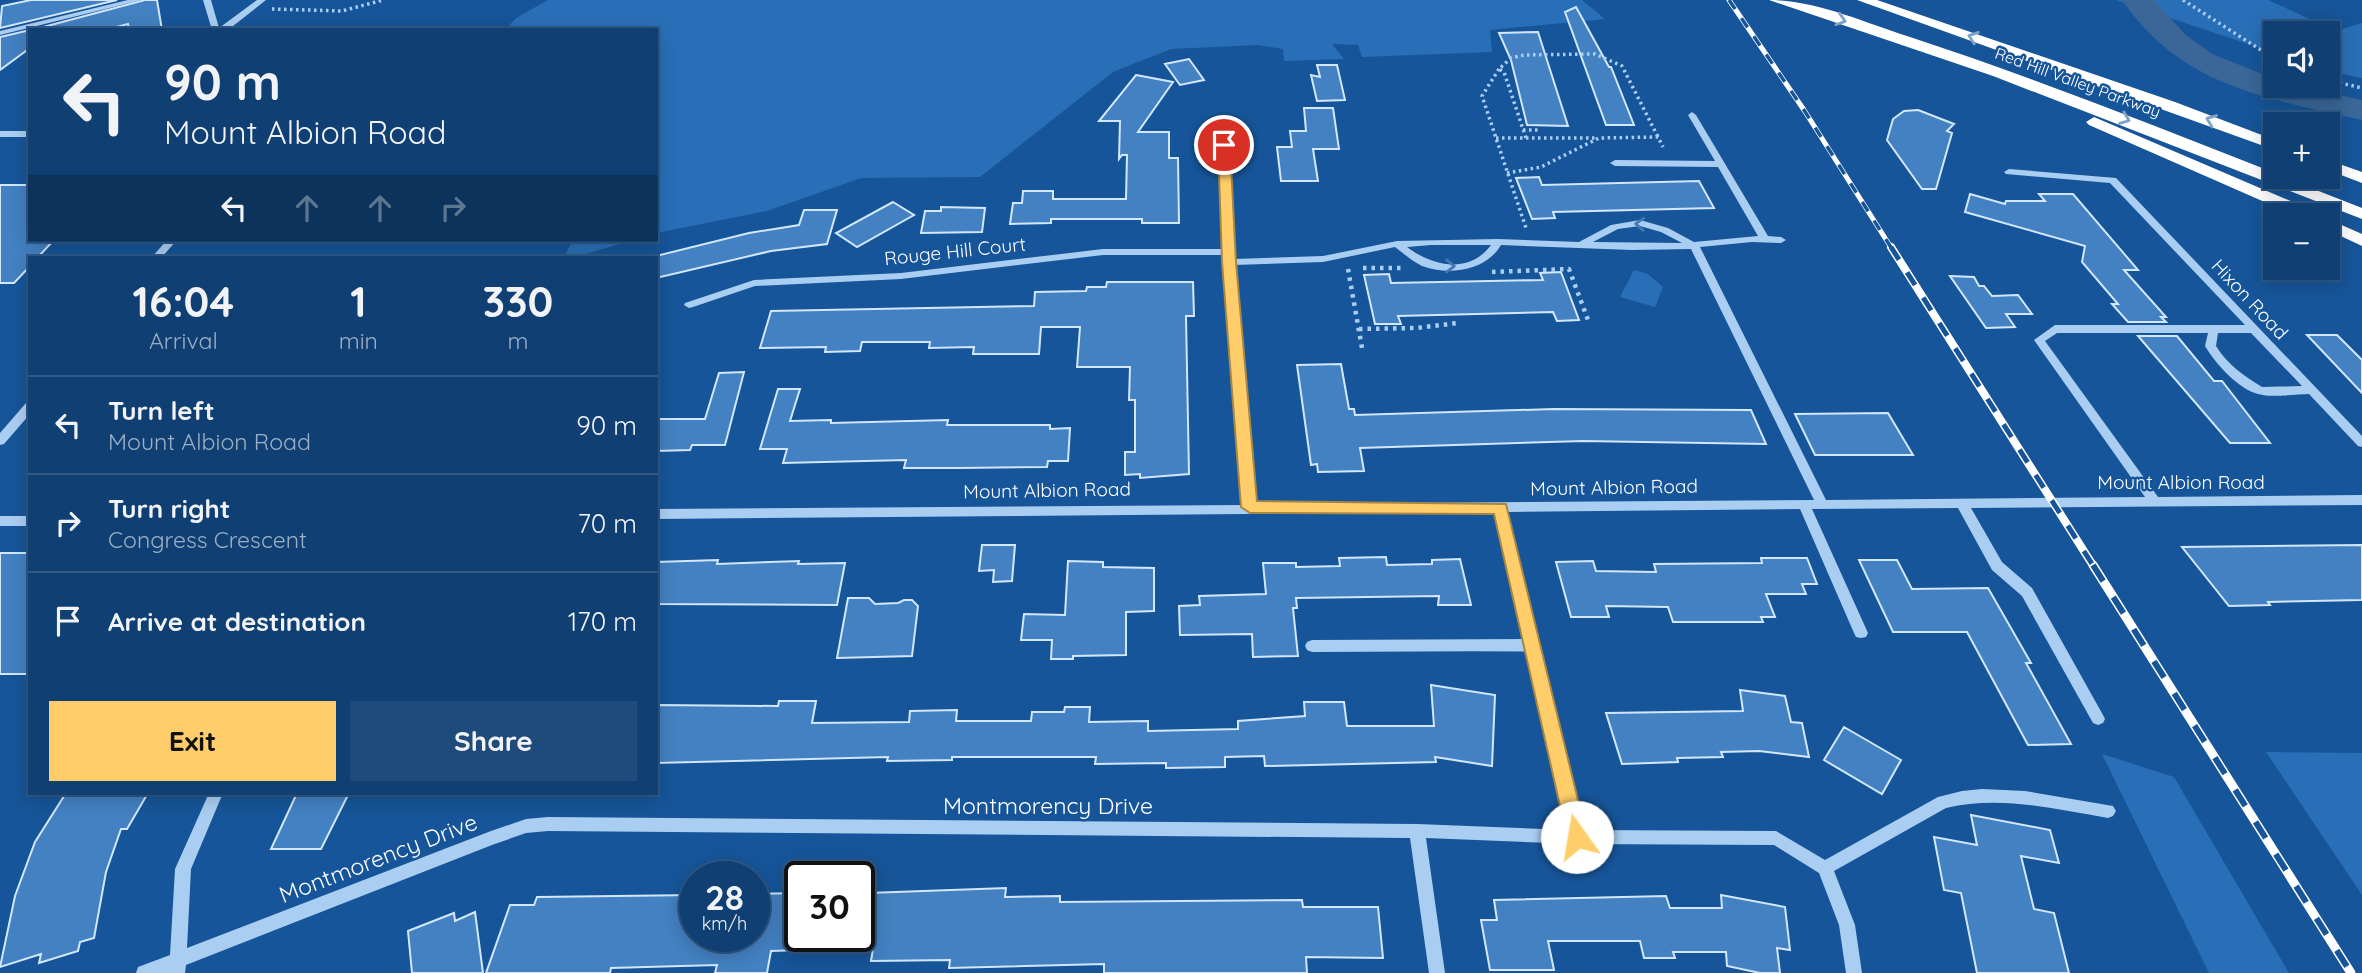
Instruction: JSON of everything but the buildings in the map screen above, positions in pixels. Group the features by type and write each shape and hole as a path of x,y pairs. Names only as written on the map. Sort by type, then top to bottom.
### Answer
{"highway":[{"name":"Red Hill Valley Parkway","path":"1776,0 1969,63 2129,120 2362,214"},
{"name":"Red Hill Valley Parkway","path":"1864,0 2170,105 2263,140"},
{"path":"1969,63 1996,79 2280,203"},
{"path":"2340,170 2362,178"},
{"path":"2340,230 2362,241"}],"street":[{"path":"0,33 138,0"},
{"path":"207,0 215,28"},
{"path":"225,28 261,4"},
{"path":"1692,115 1764,237"},
{"path":"1223,118 1229,257 1250,507"},
{"path":"0,134 28,134"},
{"path":"1615,163 1721,164"},
{"name":"Hixon Road","path":"2009,172 2113,180 2362,443"},
{"path":"1583,244 1606,229 1631,222 1661,226 1695,247 1822,504"},
{"name":"Rouge Hill Court","path":"689,305 754,283 901,276 1103,252 1313,260 1337,257 1364,248 1396,244 1530,242 1599,247 1695,247 1764,237 1781,240"},
{"path":"158,256 170,242"},
{"path":"1396,244 1427,264 1455,267 1479,263 1494,253 1498,242"},
{"path":"2214,328 2210,346 2217,358 2253,387 2260,391 2312,390"},
{"path":"2154,501 2039,340 2055,329 2254,329"},
{"path":"0,441 28,408"},
{"name":"Mount Albion Road","path":"658,514 1250,507 1501,508 2362,500"},
{"path":"1962,503 1997,566 2027,592 2098,719"},
{"path":"1804,504 1861,632"},
{"path":"1501,508 1577,837"},
{"path":"0,521 28,521"},
{"path":"1312,646 1533,645"},
{"path":"178,967 183,869 215,795"},
{"path":"1854,973 1847,925 1825,868 1943,802 1961,796 1992,795 2108,811"},
{"name":"Montmorency Drive","path":"144,973 178,967 526,826 1417,831 1577,837 1776,838 1825,868"},
{"path":"1417,831 1437,973"}],"path":[{"path":"261,4 342,11 383,0"},
{"path":"2183,0 2263,51"},
{"path":"1530,242 1482,96 1499,69 1511,58 1524,55 1595,54 1612,60 1622,66 1663,147"},
{"path":"1499,69 1504,72 1526,138"},
{"path":"2340,83 2362,88"},
{"path":"1523,130 1539,130"},
{"path":"1556,132 1559,138"},
{"path":"1496,138 1658,137"},
{"path":"1507,173 1541,167 1599,138"},
{"path":"1348,268 1362,348"},
{"path":"1359,329 1417,328 1457,323"}],"shaded area":[{"path":"548,0 1582,0 1605,19 1490,30 1492,52 1362,57 1358,45 1332,44 1344,59 1284,61 1283,49 1257,45 1171,49 1113,72 980,177 861,178 767,211 658,233 658,28 507,28 516,18"},
{"path":"2116,0 2268,0 2314,21 2263,21 2263,49"},
{"path":"2362,23 2362,78 2340,73 2340,30"},
{"path":"572,242 626,242 579,256 565,256"},
{"path":"1634,270 1648,274 1663,287 1655,307 1620,297"},
{"path":"2266,752 2362,753 2362,895"},
{"path":"2102,754 2174,777 2289,973 2209,973"}],"waterway":[{"path":"2137,0 2181,47 2222,71 2268,88 2362,110"}],"railway":[{"path":"1729,0 1804,110 1892,249"},
{"path":"1891,247 2094,567"},
{"path":"2093,565 2351,973"}],"route":[{"path":"1224,145 1229,262 1250,507 1501,508 1577,837"}]}
